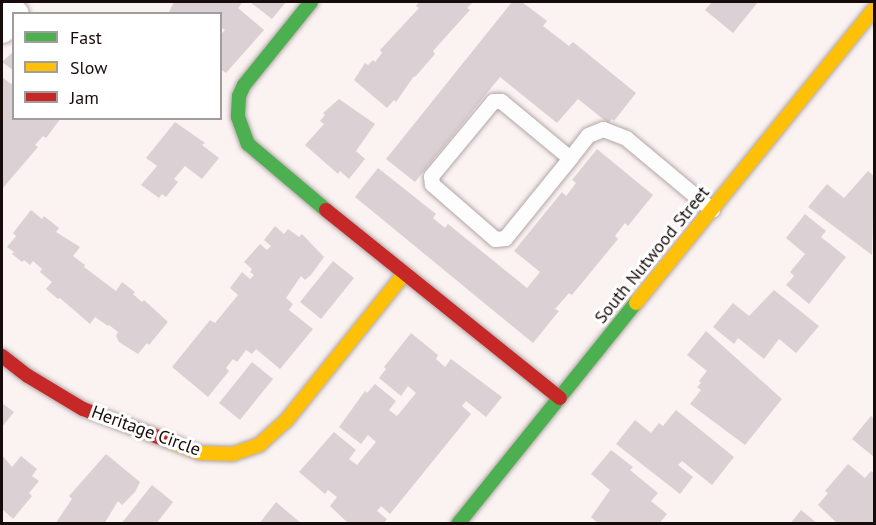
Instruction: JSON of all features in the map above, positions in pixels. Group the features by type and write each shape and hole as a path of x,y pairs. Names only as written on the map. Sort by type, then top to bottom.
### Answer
{"street":[{"path":"311,2 244,85 238,106 241,131 248,144 560,398"},
{"name":"South Nutwood Street","path":"458,524 874,9"},
{"path":"2,28 12,16"},
{"name":"Heritage Circle","path":"2,356 55,393 93,413 201,453 233,454 258,445 286,421 405,273"}],"lane":[{"path":"570,158 501,101 493,101 430,176 432,184 495,239 505,238 570,158 588,135 603,129 626,138 712,210"}],"building":[{"path":"174,2 243,2 238,8 264,30 226,73 222,70 222,33 225,30 222,28 222,12 169,12"},
{"path":"250,2 286,2 272,19"},
{"path":"419,2 473,2 467,8 470,10 433,51 435,54 414,76 396,102 394,100 387,108 354,80 365,63 368,65 373,60 375,62 382,53 380,50 419,8 416,6"},
{"path":"512,2 522,2 547,21 543,26 569,46 573,42 636,93 614,121 612,119 608,123 578,99 557,123 500,77 415,182 386,159"},
{"path":"712,2 758,2 733,33 705,10"},
{"path":"12,53 12,70 2,62"},
{"path":"2,77 12,84 12,120 60,120 46,138 43,136 35,145 38,147 2,189"},
{"path":"339,99 375,124 356,151 365,159 349,179 340,171 338,174 305,145 324,124 320,121 325,115 323,113"},
{"path":"175,122 205,143 202,145 219,158 202,179 185,166 174,179 178,182 166,197 162,194 159,198 141,185 157,166 146,158"},
{"path":"597,149 653,195 628,226 625,223 615,236 618,239 572,295 569,293 555,309 559,311 533,343 355,197 378,168 436,214 433,218 445,228 448,224 527,288 540,272 514,251 562,192 566,196 576,183 572,180"},
{"path":"868,171 874,176 872,255 808,207 827,184 844,198"},
{"path":"31,210 42,219 44,216 59,228 56,232 80,247 73,256 85,265 84,267 116,291 122,282 135,292 133,294 142,302 144,300 168,322 149,345 147,343 138,354 119,342 116,336 118,332 109,325 95,317 90,324 46,289 52,282 40,272 42,269 33,261 30,265 12,254 14,252 7,247 16,236 13,233"},
{"path":"805,214 826,231 821,237 846,257 809,304 786,285 794,276 790,272 805,254 786,238"},
{"path":"275,226 284,234 288,229 299,237 302,234 324,257 305,280 301,276 286,298 293,304 289,310 313,329 280,369 256,349 252,354 246,350 237,362 233,359 226,368 229,371 208,397 172,367 210,320 215,323 238,295 230,288 242,272 250,279 254,275 250,272 252,269 244,262 260,244 267,250 271,246 264,240"},
{"path":"333,261 354,278 321,319 300,302"},
{"path":"774,290 819,326 796,353 779,339 764,359 738,338 734,344 713,327 733,303 749,316"},
{"path":"706,331 782,399 745,445 690,404 701,390 697,387 707,371 687,355"},
{"path":"411,333 438,355 436,359 445,367 451,359 502,397 486,417 466,401 462,406 471,414 390,514 381,506 377,511 387,519 383,524 349,524 330,506 337,497 328,490 325,494 299,472 334,432 356,450 349,459 357,465 376,442 368,435 361,444 339,427 365,391 367,393 375,384 396,401 389,410 397,416 416,393 408,386 401,396 379,378 386,369 384,367"},
{"path":"252,362 273,379 240,420 219,403"},
{"path":"2,403 14,412 2,427"},
{"path":"676,410 734,457 712,485 682,461 678,465 693,477 680,494 616,444 635,420 651,433 659,423 663,426"},
{"path":"871,416 874,419 874,457 852,439"},
{"path":"611,450 633,467 630,470 658,493 651,501 667,514 659,524 599,524 591,517 610,490 591,474"},
{"path":"106,454 140,482 135,492 122,505 118,501 104,524 55,524 72,499 69,496"},
{"path":"2,455 12,467 21,456 37,469 32,476 39,481 29,493 32,496 13,519 2,509"},
{"path":"848,464 865,478 871,471 874,473 874,524 838,524 818,505 828,493 825,491"},
{"path":"152,485 173,502 156,524 121,524"},
{"path":"276,502 302,524 259,524"},
{"path":"801,510 818,524 790,524"}],"traffic: fast":[{"path":"311,2 244,85 239,96 238,117 248,144 326,210"},
{"path":"458,524 636,303"}],"traffic: slow":[{"path":"636,303 874,9"},
{"path":"169,441 201,453 233,454 259,445 286,421 405,273"}],"traffic: jam":[{"path":"326,210 560,398"},
{"path":"2,356 28,376 83,409 169,441"}]}
